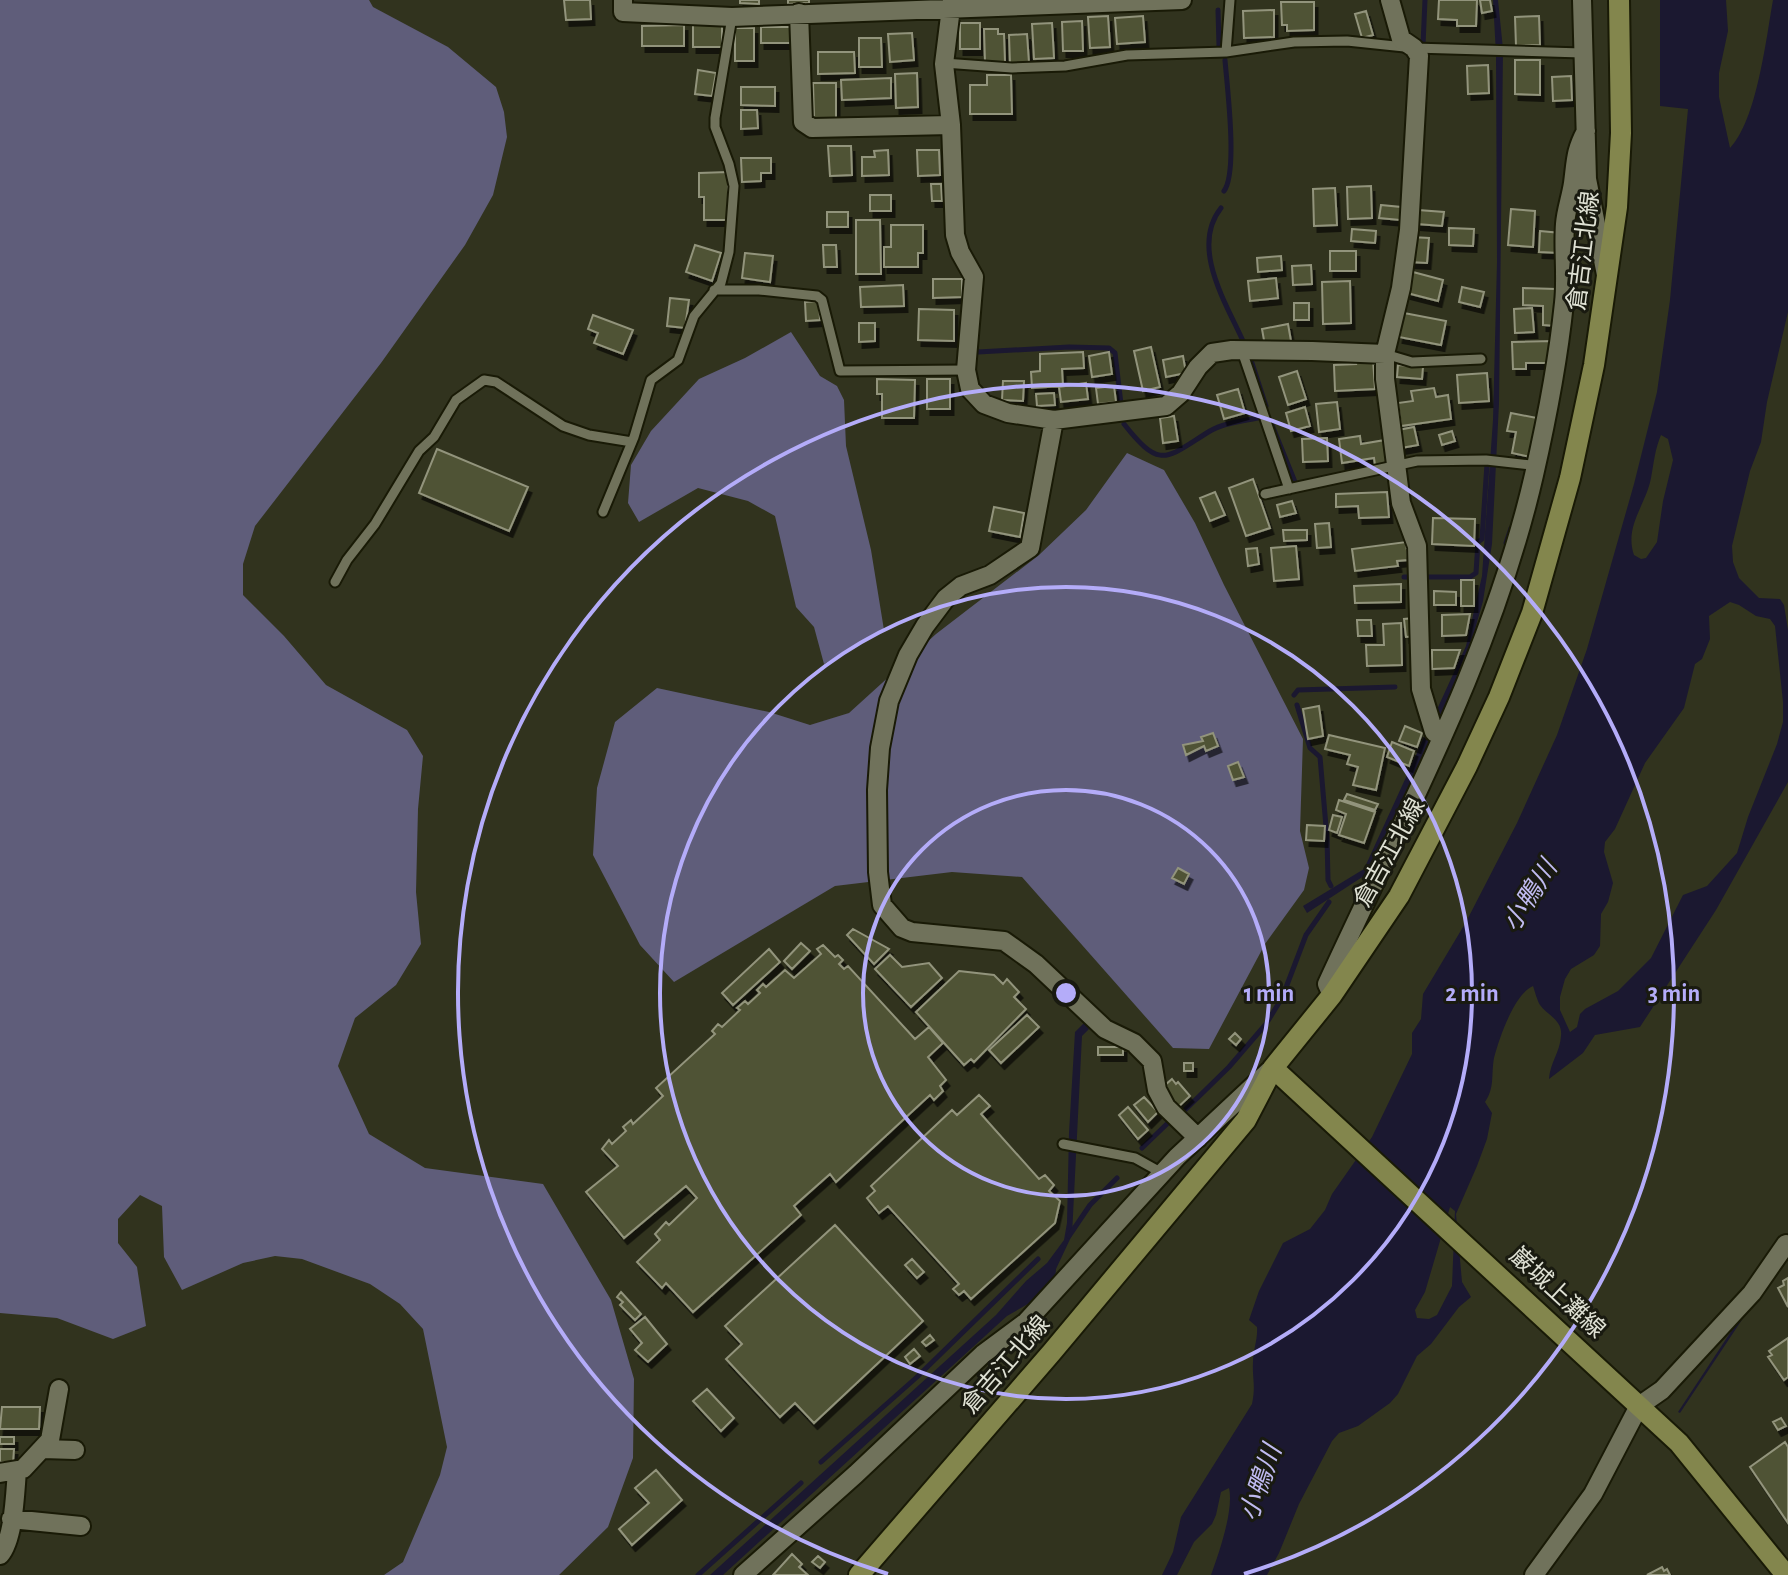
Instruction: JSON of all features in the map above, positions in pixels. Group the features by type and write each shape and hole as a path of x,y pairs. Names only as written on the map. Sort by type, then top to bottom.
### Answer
{"main road":[{"name":"倉吉江北線","path":"859,1575 1052,1352 1246,1120 1273,1068 1332,995 1399,896 1486,725 1527,627 1570,478 1594,365 1617,207 1621,133 1619,0"},
{"name":"巌城上灘線","path":"1273,1068 1679,1443 1786,1575"}],"street":[{"path":"623,0 623,12 732,17 952,5 1182,0"},
{"path":"1390,0 1401,39 1419,56 1409,230 1401,288 1385,354 1385,379 1401,503 1417,546 1421,689 1434,732 1442,737"},
{"path":"1582,0 1587,179 1608,281"},
{"path":"952,5 944,63 951,125 955,235 960,252 974,277 966,370 970,389 984,404 1008,413 1054,420 1166,406 1181,393 1198,367 1212,353 1385,354"},
{"path":"799,13 803,122 812,128 951,125"},
{"path":"1332,995 1327,984 1442,737 1487,632 1534,478 1555,377 1563,315 1565,222 1573,185 1575,151 1586,131"},
{"path":"1054,420 1030,548 990,575 961,586 946,598 908,655 889,701 880,748 877,790 878,872 882,905 902,928 912,932 1004,941 1036,964 1105,1029 1134,1043 1152,1061 1157,1090 1166,1107 1198,1138"},
{"path":"743,1575 983,1354 1026,1322 1163,1173 1273,1068"},
{"path":"1534,1575 1593,1494 1635,1401 1662,1390 1752,1293 1786,1244"},
{"path":"0,1555 5,1550 11,1519 9,1472 23,1469 50,1440 59,1389"},
{"path":"43,1449 75,1450"},
{"path":"11,1519 81,1526"}],"lane":[{"path":"1226,52 1230,0"},
{"path":"603,512 632,442 651,380 678,360 694,316 721,283 729,252 734,186 715,127 732,17"},
{"path":"944,63 1012,68 1065,66 1127,55 1226,52 1294,42 1347,41 1414,48 1582,53"},
{"path":"714,290 759,290 817,296 822,300 840,371 966,370"},
{"path":"1242,351 1289,489"},
{"path":"1385,354 1412,362 1481,359"},
{"path":"335,582 419,451 434,437 456,400 484,380 496,382 563,426 589,435 632,442"},
{"path":"1265,494 1417,461 1454,459 1531,465"},
{"path":"1063,1144 1135,1158 1163,1173"}],"shaded area":[{"path":"0,0 369,0 373,7 448,47 496,87 504,112 507,137 493,195 465,245 381,363 255,526 243,564 243,595 326,685 407,730 423,756 416,892 421,944 396,985 355,1018 338,1066 369,1134 425,1168 543,1184 611,1300 634,1379 633,1458 608,1527 559,1575 384,1575 403,1562 440,1475 447,1447 423,1329 400,1304 370,1284 302,1259 275,1256 243,1263 182,1290 164,1257 162,1206 140,1195 118,1219 118,1243 137,1267 146,1326 113,1339 57,1318 0,1313"},
{"path":"791,332 820,376 837,386 844,400 846,446 871,550 884,630 824,664 814,627 796,607 775,516 748,501 698,488 639,522 628,503 631,465 651,431 699,379"},
{"path":"1127,453 1164,470 1195,523 1303,739 1300,831 1309,868 1304,890 1265,944 1209,1049 1173,1048 1022,877 952,872 835,886 674,982 640,945 593,855 597,788 615,722 657,688 769,712 810,725 849,713 936,634 1039,555 1086,510"}],"water":[{"path":"1493,0 1498,0 1503,49 1499,403 1492,544 1483,601 1468,654 1370,872 1307,913 1303,906 1364,869 1466,646 1482,576 1493,420 1497,262"},
{"name":"小鴨川","path":"1660,0 1726,0 1728,31 1719,73 1719,97 1730,148 1747,119 1754,99 1773,0 1788,0 1788,312 1761,442 1750,471 1732,546 1733,562 1739,578 1759,598 1780,599 1784,605 1788,630 1788,782 1716,910 1640,1027 1595,1035 1583,1053 1549,1079 1560,1042 1560,1026 1540,1005 1533,986 1520,998 1508,1018 1494,1058 1491,1086 1485,1102 1492,1113 1487,1139 1456,1214 1462,1282 1471,1297 1417,1356 1398,1394 1390,1403 1358,1426 1339,1433 1332,1441 1267,1575 1211,1575 1228,1519 1229,1488 1221,1492 1212,1524 1194,1542 1177,1575 1162,1575 1173,1552 1181,1517 1252,1404 1257,1327 1249,1320 1259,1291 1283,1243 1310,1229 1372,1137 1412,1054 1412,1033 1421,1019 1423,994 1466,922 1517,823 1557,735 1587,649 1657,392 1670,300 1688,109 1660,106","holes":["1661,435 1668,439 1673,460 1657,542 1646,558 1641,559 1634,555 1632,535","1730,602 1756,616 1770,619 1775,626 1783,702 1783,722 1777,744 1737,853 1707,886 1683,895 1651,958 1618,991 1585,1009 1580,1014 1577,1027 1570,1032 1560,1010 1560,997 1571,969 1594,955 1600,946 1601,914 1613,883 1604,852 1605,842 1615,829 1645,763 1684,708 1695,664 1702,659 1710,639 1709,616","1450,1207 1455,1211 1452,1286 1437,1315 1429,1319 1417,1318 1415,1310 1425,1292"]},
{"path":"1084,1023 1089,1029 1082,1036 1072,1235 1056,1269 1055,1280 1033,1301 1007,1316 723,1575 710,1575 996,1315 1047,1263 1064,1240 1075,1032"},
{"path":"1788,1245 1773,1273 1678,1412"}],"building":[{"path":"564,0 590,0 591,19 566,20"},
{"path":"740,0 759,0 759,4 740,3"},
{"path":"788,0 809,0 809,3 788,4"},
{"path":"1439,0 1477,0 1476,26 1457,26 1457,20 1438,19"},
{"path":"1480,0 1490,0 1492,11 1482,13"},
{"path":"1281,2 1314,2 1314,30 1287,31 1287,25 1282,25"},
{"path":"1274,10 1274,37 1244,38 1243,11"},
{"path":"1366,11 1373,35 1362,38 1355,14"},
{"path":"1108,16 1110,47 1090,48 1088,17"},
{"path":"1143,16 1145,42 1117,44 1115,18"},
{"path":"1539,16 1540,45 1516,46 1515,17"},
{"path":"1082,21 1083,51 1063,51 1062,22"},
{"path":"960,23 980,23 980,49 960,49"},
{"path":"1052,23 1054,58 1034,59 1032,24"},
{"path":"684,25 684,46 642,46 642,26"},
{"path":"693,25 722,25 722,47 693,47"},
{"path":"761,27 790,27 790,43 761,43"},
{"path":"735,28 754,28 754,61 735,61"},
{"path":"984,29 998,29 998,34 1004,34 1005,62 985,63"},
{"path":"912,33 914,60 890,62 888,34"},
{"path":"1027,34 1029,63 1010,64 1009,35"},
{"path":"859,38 881,38 882,67 859,67"},
{"path":"818,52 854,52 855,73 818,74"},
{"path":"1515,60 1540,60 1540,95 1515,94"},
{"path":"1488,65 1489,93 1468,94 1467,66"},
{"path":"698,70 716,73 712,96 695,94"},
{"path":"917,73 918,107 896,108 895,74"},
{"path":"987,75 1011,75 1012,114 970,114 970,85 987,85"},
{"path":"1571,76 1572,100 1553,101 1552,77"},
{"path":"891,78 891,98 842,100 841,80"},
{"path":"813,83 836,83 836,118 814,118"},
{"path":"741,87 775,87 775,106 741,105"},
{"path":"741,110 757,110 758,128 741,129"},
{"path":"828,146 851,146 852,175 830,176"},
{"path":"888,150 889,175 862,176 862,157 875,157 874,151"},
{"path":"917,150 939,150 940,175 918,176"},
{"path":"741,158 771,158 771,173 761,173 761,181 742,182"},
{"path":"728,172 728,220 704,220 704,197 699,197 699,173"},
{"path":"931,184 941,184 942,201 932,201"},
{"path":"1371,186 1372,218 1348,219 1347,187"},
{"path":"1335,188 1337,225 1314,226 1313,189"},
{"path":"870,195 891,195 891,211 870,211"},
{"path":"1381,205 1401,207 1400,220 1379,218"},
{"path":"1511,209 1535,211 1533,247 1508,245"},
{"path":"1418,210 1444,212 1442,226 1417,224"},
{"path":"827,212 848,212 848,227 827,227"},
{"path":"856,220 880,220 881,274 856,274"},
{"path":"891,225 923,225 923,253 918,253 918,267 884,267 884,247 891,247"},
{"path":"1449,228 1474,229 1473,246 1449,245"},
{"path":"1352,229 1376,231 1375,243 1351,241"},
{"path":"1540,231 1561,233 1560,253 1539,252"},
{"path":"1411,237 1429,238 1427,263 1409,262"},
{"path":"695,245 721,253 712,281 686,272"},
{"path":"823,245 836,245 837,267 824,267"},
{"path":"1330,251 1356,251 1356,271 1330,271"},
{"path":"745,253 773,256 770,282 742,278"},
{"path":"1281,256 1282,270 1258,272 1257,258"},
{"path":"1311,265 1312,284 1293,285 1292,266"},
{"path":"1413,272 1443,280 1438,301 1407,293"},
{"path":"1276,278 1278,298 1250,301 1248,281"},
{"path":"933,279 962,279 962,297 933,298"},
{"path":"1350,281 1351,323 1323,324 1322,282"},
{"path":"903,285 904,306 861,307 860,287"},
{"path":"1462,287 1484,292 1480,307 1459,302"},
{"path":"1523,288 1556,289 1556,326 1543,325 1543,306 1523,305"},
{"path":"670,298 689,300 685,328 667,326"},
{"path":"819,301 820,320 806,321 805,302"},
{"path":"1294,303 1309,303 1309,320 1294,320"},
{"path":"1532,308 1534,332 1515,333 1514,309"},
{"path":"919,309 954,310 954,341 918,340"},
{"path":"1404,313 1446,321 1441,345 1399,337"},
{"path":"593,315 633,330 623,354 594,343 598,333 588,329"},
{"path":"859,323 875,323 875,341 859,342"},
{"path":"1288,324 1291,341 1265,346 1262,329"},
{"path":"1554,341 1549,363 1526,363 1526,369 1513,369 1512,342"},
{"path":"1151,347 1160,387 1143,391 1134,351"},
{"path":"1083,352 1084,368 1062,369 1063,386 1032,388 1031,372 1040,371 1040,354"},
{"path":"1109,352 1112,374 1092,377 1089,356"},
{"path":"1183,356 1186,373 1166,377 1163,360"},
{"path":"1373,359 1375,389 1335,391 1334,365"},
{"path":"1398,365 1423,367 1422,379 1397,377"},
{"path":"1297,371 1306,399 1288,405 1279,377"},
{"path":"1487,373 1489,401 1459,403 1457,375"},
{"path":"877,379 915,380 914,418 882,418 882,394 877,394"},
{"path":"927,379 950,379 950,409 927,409"},
{"path":"1003,381 1024,381 1023,401 1002,400"},
{"path":"1086,383 1088,399 1061,402 1059,387"},
{"path":"1114,386 1116,402 1098,404 1096,388"},
{"path":"1434,388 1436,397 1448,395 1451,419 1401,426 1398,403 1413,401 1411,391"},
{"path":"1238,389 1245,413 1224,419 1217,395"},
{"path":"1054,393 1055,405 1037,406 1036,394"},
{"path":"1337,402 1340,429 1319,432 1316,404"},
{"path":"1305,407 1310,426 1291,431 1286,413"},
{"path":"1511,413 1542,419 1535,458 1512,453 1516,432 1507,431"},
{"path":"1174,416 1178,441 1163,443 1160,418"},
{"path":"1414,427 1418,445 1401,448 1398,430"},
{"path":"1452,431 1455,441 1442,445 1439,435"},
{"path":"1360,436 1361,444 1385,440 1389,463 1375,465 1374,458 1342,463 1339,439"},
{"path":"1327,438 1328,461 1303,462 1302,439"},
{"path":"437,449 528,487 509,531 419,493"},
{"path":"1253,479 1270,528 1246,536 1229,488"},
{"path":"1215,492 1225,515 1210,521 1200,498"},
{"path":"1387,492 1389,517 1359,518 1358,506 1336,507 1336,494"},
{"path":"1292,501 1296,513 1280,517 1277,505"},
{"path":"994,507 1024,513 1020,537 989,531"},
{"path":"1433,518 1475,519 1474,546 1432,544"},
{"path":"1329,523 1331,547 1317,548 1315,524"},
{"path":"1283,530 1307,530 1307,540 1284,541"},
{"path":"1406,542 1408,560 1397,561 1398,566 1355,571 1352,549"},
{"path":"1296,546 1299,579 1274,581 1271,548"},
{"path":"1257,548 1259,564 1248,566 1246,549"},
{"path":"1461,580 1474,580 1474,606 1461,606"},
{"path":"1401,584 1401,602 1355,603 1354,586"},
{"path":"1434,591 1456,592 1456,605 1434,605"},
{"path":"1470,614 1466,635 1442,636 1442,615"},
{"path":"1414,618 1416,636 1406,637 1404,619"},
{"path":"1357,620 1371,620 1372,636 1358,636"},
{"path":"1401,623 1402,665 1367,666 1366,645 1384,645 1383,624"},
{"path":"1432,650 1460,650 1454,668 1432,669"},
{"path":"1319,706 1323,736 1308,739 1303,709"},
{"path":"1405,726 1422,733 1417,747 1399,741"},
{"path":"1213,733 1218,746 1206,751 1204,746 1186,755 1183,745 1203,741 1201,737"},
{"path":"1329,735 1385,748 1376,790 1353,785 1358,767 1347,764 1350,755 1325,749"},
{"path":"1392,742 1414,751 1409,766 1387,757"},
{"path":"1238,762 1244,777 1233,780 1228,766"},
{"path":"1347,794 1378,804 1375,810 1344,800"},
{"path":"1339,800 1375,812 1364,843 1339,835 1346,814 1336,810"},
{"path":"1333,815 1342,817 1337,833 1329,830"},
{"path":"1307,825 1325,826 1324,841 1306,840"},
{"path":"1178,868 1189,874 1184,884 1172,878"},
{"path":"853,929 889,949 874,964 847,935"},
{"path":"801,943 810,951 792,969 784,961"},
{"path":"823,945 843,960 839,964 844,969 848,966 915,1039 929,1027 943,1043 928,1057 946,1080 940,1086 943,1091 934,1100 930,1095 836,1182 830,1174 794,1206 801,1215 693,1312 666,1283 662,1288 637,1262 660,1240 655,1234 666,1222 669,1225 697,1198 686,1186 624,1238 586,1192 618,1166 602,1149 609,1140 612,1144 626,1131 623,1127 631,1120 633,1124 663,1096 656,1088 715,1034 712,1031 718,1024 722,1027 740,1010 737,1008 745,1001 748,1004 760,993 757,990 763,984 766,987 785,970 794,978 821,954 817,949"},
{"path":"769,949 780,962 733,1005 722,993"},
{"path":"890,955 902,967 929,963 942,978 911,1007 875,969"},
{"path":"959,971 994,975 1003,984 1007,979 1019,992 1014,997 1026,1009 974,1062 971,1059 964,1065 916,1012"},
{"path":"1027,1015 1039,1027 1001,1063 989,1050"},
{"path":"1235,1033 1241,1039 1236,1045 1229,1039"},
{"path":"1098,1047 1123,1047 1123,1055 1098,1055"},
{"path":"1184,1063 1193,1063 1193,1071 1184,1071"},
{"path":"1172,1079 1190,1096 1176,1109 1163,1093 1167,1090 1164,1086"},
{"path":"979,1095 990,1106 981,1114 1039,1179 1045,1175 1054,1185 1049,1191 1060,1201 1055,1223 971,1299 964,1291 959,1295 953,1289 959,1284 888,1206 879,1213 867,1198 875,1191 871,1186 952,1110 957,1115"},
{"path":"1144,1097 1158,1112 1148,1122 1134,1105"},
{"path":"1128,1107 1148,1130 1138,1139 1119,1115"},
{"path":"835,1225 923,1321 814,1423 795,1403 780,1417 726,1359 742,1344 725,1326"},
{"path":"912,1259 924,1272 917,1278 905,1265"},
{"path":"1788,1278 1788,1307 1778,1288"},
{"path":"621,1292 641,1314 635,1320 620,1305 623,1302 617,1297"},
{"path":"645,1317 667,1344 648,1362 635,1350 642,1343 630,1329"},
{"path":"930,1335 934,1340 926,1346 922,1342"},
{"path":"1788,1338 1788,1377 1784,1380 1768,1357 1772,1355 1769,1351"},
{"path":"914,1349 920,1356 910,1364 905,1357"},
{"path":"707,1389 734,1418 721,1431 693,1401"},
{"path":"2,1407 40,1407 39,1429 0,1429"},
{"path":"1781,1418 1786,1426 1778,1430 1773,1422"},
{"path":"0,1437 14,1437 14,1444 0,1444"},
{"path":"1785,1442 1788,1447 1788,1523 1750,1467"},
{"path":"0,1449 14,1449 13,1463 0,1462"},
{"path":"656,1470 682,1500 632,1545 619,1529 649,1503 635,1488"},
{"path":"792,1554 808,1575 773,1575"},
{"path":"818,1556 825,1562 820,1568 812,1562"},
{"path":"1662,1567 1670,1575 1647,1575"}],"waterway":[{"path":"1423,45 1425,0"},
{"path":"1218,10 1219,46"},
{"path":"1224,191 1231,148 1225,60"},
{"path":"1221,208 1212,223 1210,257 1220,293 1243,341"},
{"path":"975,347 978,352 1109,348 1115,353 1121,404"},
{"path":"1251,360 1266,406"},
{"path":"1124,424 1147,449 1164,455 1183,448 1215,428 1258,418"},
{"path":"1270,420 1295,482"},
{"path":"1404,577 1470,577 1476,573 1478,542 1482,539 1487,464"},
{"path":"1506,543 1511,528"},
{"path":"1294,695 1298,690 1395,687"},
{"path":"1297,705 1310,748 1320,757 1328,880 1331,886"},
{"path":"1182,1113 1229,1067 1266,1024 1282,998 1306,935 1329,902"},
{"path":"1142,1148 1171,1120"},
{"path":"1069,1236 1090,1205 1117,1178"},
{"path":"821,1462 917,1377 1038,1259"},
{"path":"698,1575 801,1483"}]}
